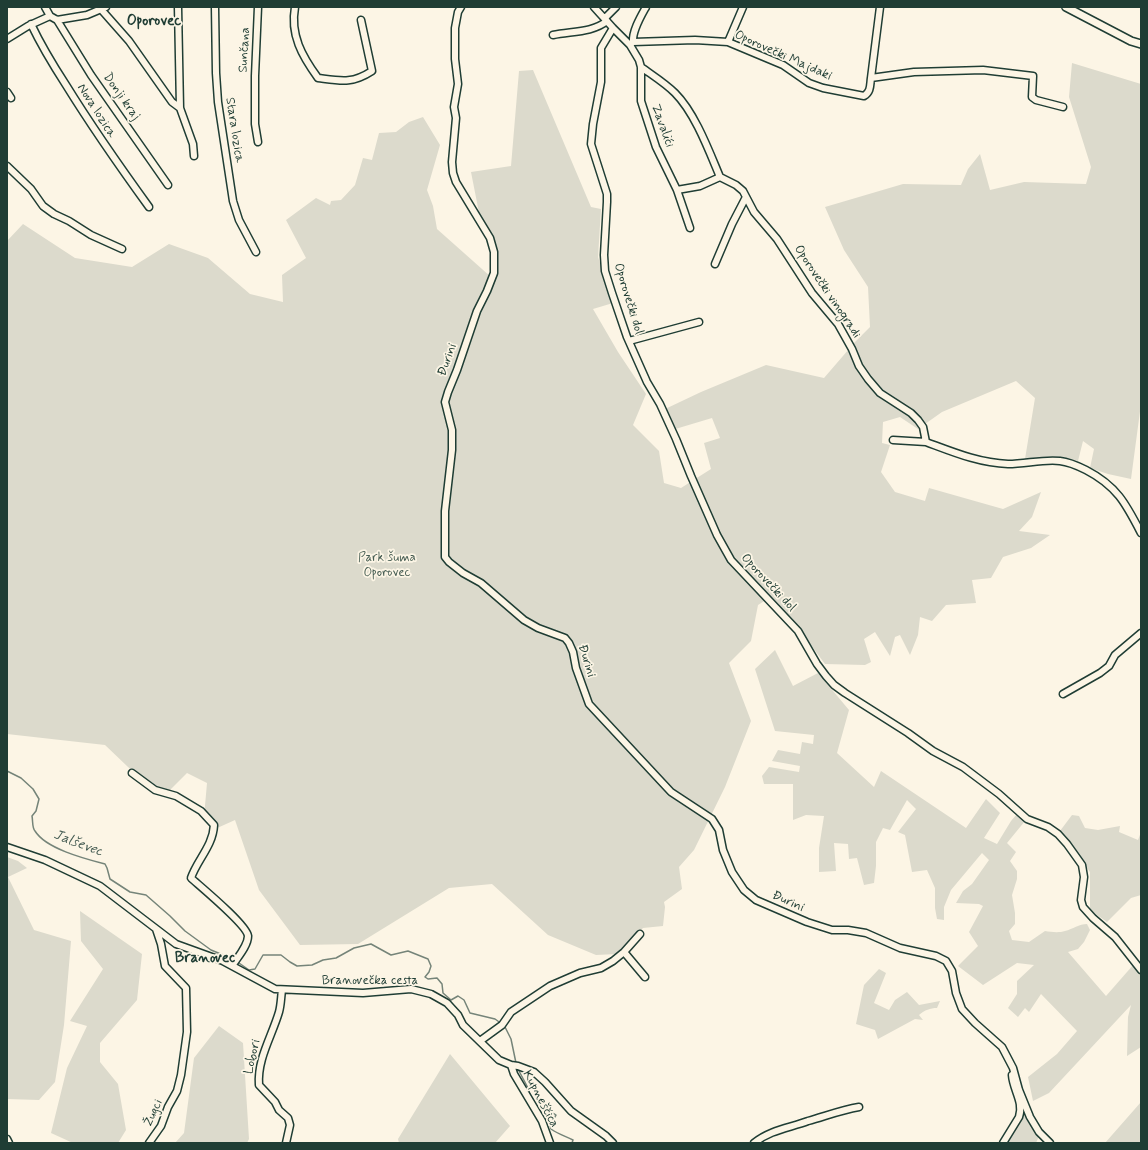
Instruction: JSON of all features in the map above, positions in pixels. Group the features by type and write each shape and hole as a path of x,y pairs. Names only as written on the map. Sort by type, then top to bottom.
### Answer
{"street":[{"path":"45,7 50,16 57,20 86,15 102,8 129,41 172,102 180,108"},
{"path":"178,7 180,108 193,144 194,156"},
{"name":"Stara lozica","path":"215,7 218,102 233,201 239,220 256,252"},
{"name":"Sunčana","path":"258,7 255,76 255,124 258,142"},
{"path":"295,7 294,26 298,44 305,60 318,78 347,81 362,78 372,71 360,20"},
{"name":"Đurini","path":"460,7 454,28 455,59 458,84 454,106 456,118 452,168 456,182 490,238 494,252 494,273 477,311 458,370 448,392 446,402 452,430 452,450 444,511 445,557 463,573 481,583 495,594 504,604 524,620 538,628 565,638 569,642 573,652 576,668 589,704 671,792 712,819 719,830 723,850 732,872 744,890 756,900 807,922 832,930 848,930 866,933 900,948 936,956 946,961 952,971 956,992 962,1009 1002,1047 1011,1064 1019,1090 1030,1117 1039,1132 1050,1143"},
{"path":"594,7 613,28 631,43 641,67 669,87 682,100 698,126 720,177 700,186 677,190"},
{"path":"553,35 589,30 601,26 616,7"},
{"path":"631,43 632,37 646,7"},
{"path":"728,42 743,7"},
{"path":"880,7 871,78 914,72 982,70 1033,76 1032,97 1036,100 1063,107"},
{"path":"1066,7 1131,41 1141,44"},
{"path":"7,39 31,24 50,16"},
{"name":"Donji kraj","path":"57,20 92,75 168,185"},
{"name":"Nova lozica","path":"31,24 39,42 74,98 149,207"},
{"name":"Oporovečki dol","path":"613,28 601,48 601,82 593,124 591,144 607,202 604,241 605,271 629,341 647,382 660,404 676,439 685,464 717,535 731,560 798,631 817,664 834,685 933,751 963,767 999,794 1027,819 1048,827 1058,834 1068,844 1082,865 1084,877 1081,900 1084,907 1093,918 1115,937 1141,970"},
{"name":"Oporovečki Majdaki","path":"631,43 695,40 728,42 783,65 804,80 823,88 864,96 870,89 871,78"},
{"name":"Zavalići","path":"641,67 641,101 656,147 677,190 690,228"},
{"path":"7,92 11,98"},
{"path":"7,166 31,189 43,206 54,214 69,221 90,235 122,249"},
{"name":"Oporovečki vinogradi","path":"720,177 741,188 754,212 777,239 812,293 838,324 852,349 859,366 868,379 880,392 918,420 923,427 926,442"},
{"path":"715,264 732,224 746,197"},
{"path":"629,341 700,322"},
{"path":"893,440 926,442 977,460 1009,464 1061,461 1073,464 1100,477 1113,488 1127,506 1141,533"},
{"path":"1063,694 1100,673 1109,666 1115,654 1141,633"},
{"path":"132,773 155,790 176,796 201,811 214,826 214,833 211,841 191,878 234,917 247,933 248,937 242,951 232,966"},
{"name":"Branovečka cesta","path":"7,847 45,860 100,886 176,944 209,955 275,989 363,993 412,989 431,994 447,1003 458,1015 462,1025 500,1060 534,1072 571,1110 613,1143"},
{"name":"Žugci","path":"149,1143 162,1126 168,1107 177,1091 188,1032 186,988 165,966 161,944 156,929"},
{"path":"480,1041 502,1025 511,1012 550,986 580,973 601,968 624,952 640,934"},
{"path":"624,952 645,977"},
{"name":"Lobori","path":"282,990 280,1010 268,1041 258,1076 259,1084 275,1102 279,1110 288,1118 290,1125 286,1143"},
{"path":"1003,1143 1021,1112 1020,1099 1013,1084 1011,1064"},
{"name":"Kupneščica","path":"514,1066 514,1074 542,1121 550,1143"},
{"path":"754,1143 762,1136 775,1130 807,1122 841,1110 859,1107"},
{"path":"7,1139 9,1143"}],"green space":[{"name":"Park šuma Oporovec","path":"1072,63 1141,84 1141,404 1131,479 1090,468 1094,449 1083,441 1078,461 1065,457 1025,459 1035,398 1016,381 942,412 918,429 900,417 883,422 882,443 890,445 881,472 895,492 925,501 929,488 1003,509 1041,492 1032,517 1019,531 1050,535 1031,548 1003,557 991,578 972,580 976,603 946,605 932,621 920,617 918,635 910,655 900,635 895,637 890,656 875,632 864,639 871,662 865,665 825,664 801,632 769,598 758,605 751,641 729,663 751,721 725,787 694,850 679,867 682,889 664,902 665,907 663,926 643,928 617,954 596,955 548,935 492,884 449,888 358,944 300,945 259,890 235,820 215,829 204,817 207,783 187,773 170,790 149,787 105,745 7,734 7,241 23,224 75,258 132,267 169,244 208,258 250,294 283,302 282,275 306,258 286,220 316,198 330,205 331,201 341,200 355,185 363,158 372,160 379,133 396,132 409,122 423,117 440,145 427,190 433,206 437,229 491,277 492,255 481,223 471,172 511,166 519,71 533,70 591,207 601,209 598,257 613,303 593,309 618,352 646,394 633,425 659,451 664,483 681,488 711,469 704,443 720,438 712,418 672,430 663,410 701,392 766,365 824,378 870,327 868,287 844,250 825,207 903,184 961,185 968,169 980,154 990,190 1024,182 1086,184 1091,167 1069,97"},
{"path":"775,650 793,686 818,673 849,710 837,753 874,787 881,771 966,828 986,799 1000,813 984,838 997,844 1017,814 1025,821 1007,843 1016,852 1010,861 1017,871 1017,879 1012,895 1015,924 1009,931 1012,940 1029,942 1045,931 1063,932 1087,924 1090,930 1084,942 1078,949 1068,952 1106,996 1134,964 1141,972 1141,1047 1127,1056 1128,1017 1131,1005 1049,1093 1033,1101 1028,1077 1057,1054 1077,1031 1041,994 1029,1012 1025,1008 1018,1017 1008,1008 1017,994 1017,981 1034,965 1017,963 983,985 958,966 978,946 969,932 983,906 979,904 956,903 963,891 972,884 989,860 982,853 951,890 944,907 944,920 937,919 935,908 935,888 927,870 912,872 905,835 898,832 916,809 907,800 890,830 883,828 876,842 874,883 864,885 857,858 849,859 848,844 834,843 836,871 819,872 819,848 824,816 806,815 793,820 793,784 764,784 762,776 769,767 799,772 800,766 772,761 778,750 800,754 802,742 813,744 814,735 775,731 755,669"},
{"path":"1072,815 1079,816 1085,828 1098,830 1120,826 1119,832 1138,840 1141,832 1141,895 1131,898 1107,922 1090,910 1090,872 1060,831"},
{"path":"7,857 18,861 27,868 8,877 34,930 71,941 64,1025 55,1082 39,1100 7,1099"},
{"path":"80,911 142,954 137,1000 100,1043 100,1062 118,1084 126,1130 118,1143 73,1143 51,1133 67,1068 87,1026 70,1021 103,969 81,941"},
{"path":"879,969 886,973 874,1003 889,1010 895,1000 907,992 919,1005 940,1001 937,1008 932,1008 919,1015 923,1020 915,1019 878,1039 875,1030 856,1024 864,985"},
{"path":"219,1026 243,1043 249,1139 247,1143 175,1143 184,1133 194,1058"},
{"path":"450,1054 510,1126 495,1143 399,1143 398,1139"},
{"path":"1141,1102 1141,1143 1105,1143"},
{"path":"1024,1111 1039,1136 1036,1143 1006,1143"}],"waterway":[{"name":"Jalševec","path":"7,771 21,778 33,789 39,799 36,811 32,816 33,828 40,837 57,848 105,864 110,879 130,892 146,895 185,931 211,950 233,959"},
{"name":"Jalševec","path":"239,963 249,970 255,969 263,955 281,955 297,966 312,965 323,960 336,958 354,948 371,944 391,955 408,951 428,959 431,966 425,977 428,979 437,978 442,984 443,993 451,1000 458,996 464,1000 470,1013 495,1019 502,1024"},
{"name":"Jalševec","path":"505,1027 511,1039 516,1063"},
{"name":"Jalševec","path":"518,1069 530,1095"},
{"name":"Jalševec","path":"544,1119 553,1113 556,1115 550,1125 551,1129 573,1140 572,1143"}],"district":[{"name":"Oporovec","path":"154,22"},
{"name":"Branovec","path":"205,959"}]}
